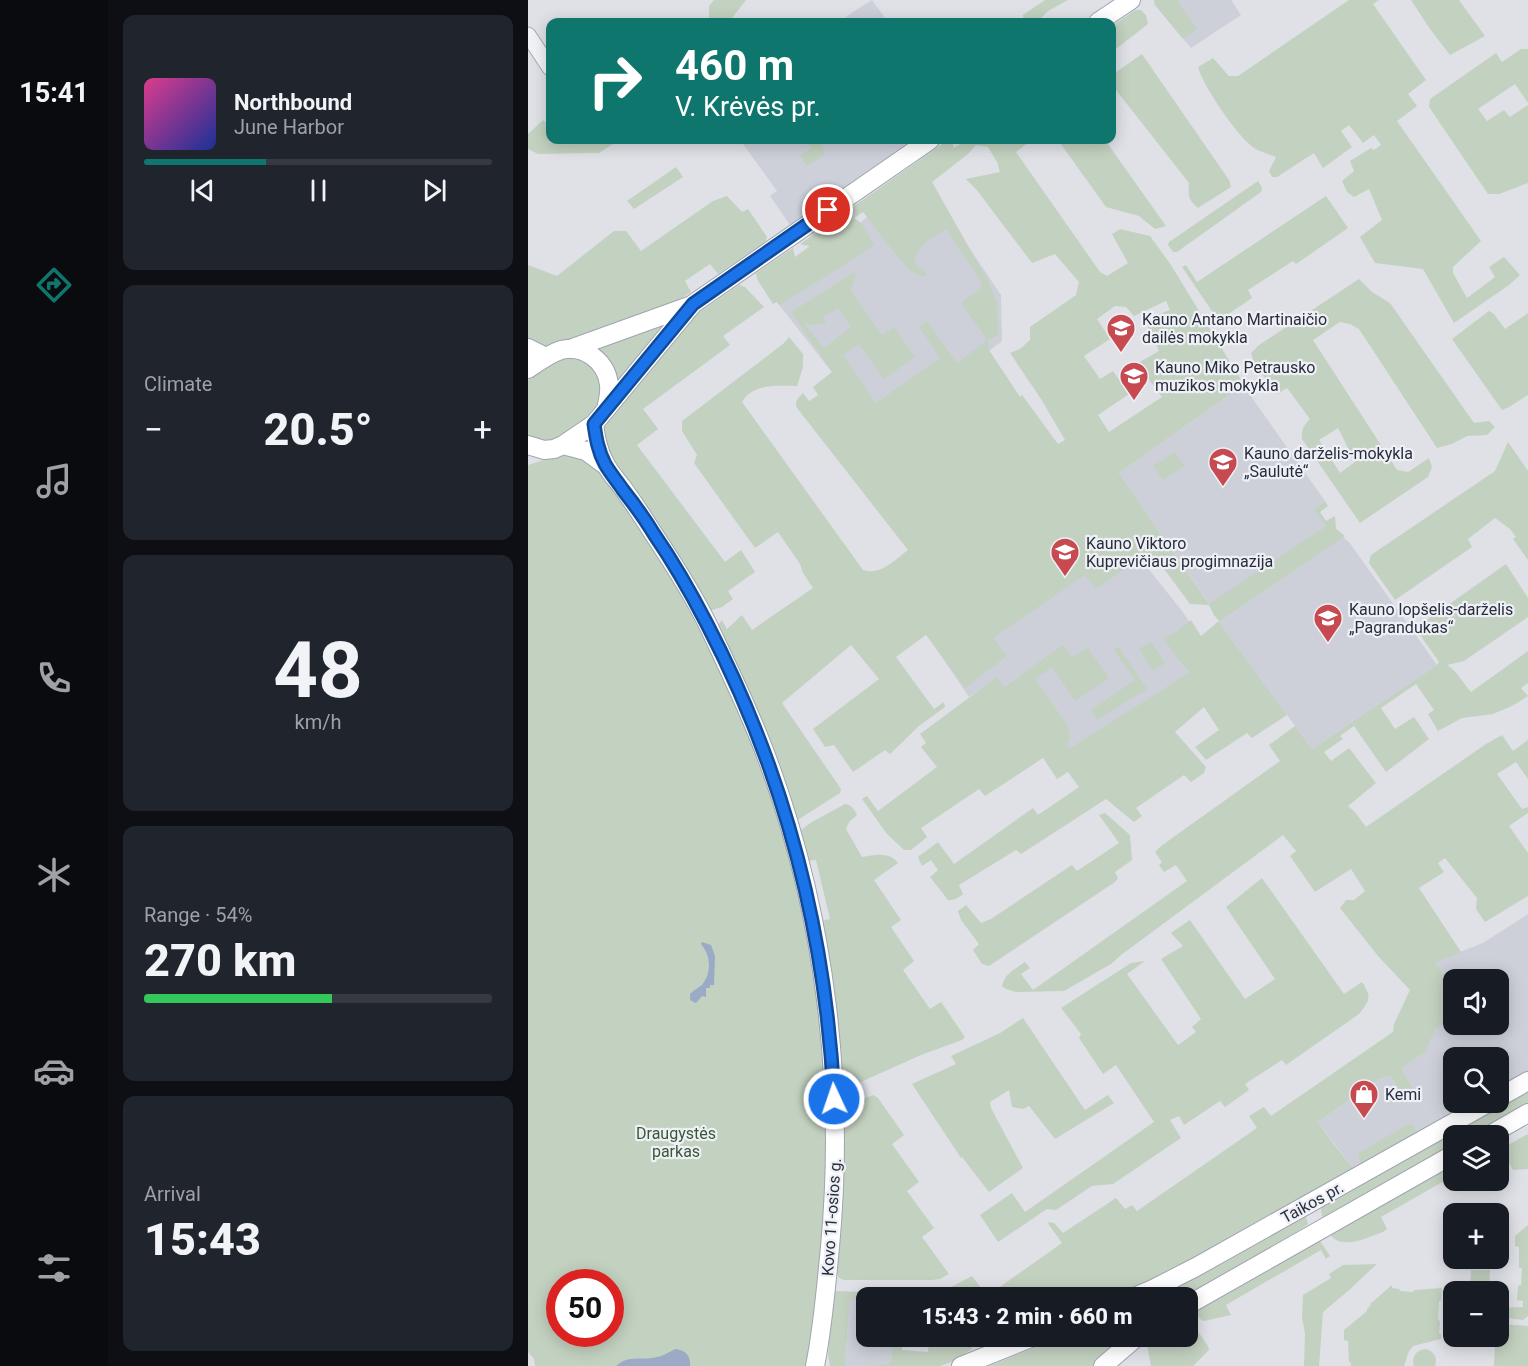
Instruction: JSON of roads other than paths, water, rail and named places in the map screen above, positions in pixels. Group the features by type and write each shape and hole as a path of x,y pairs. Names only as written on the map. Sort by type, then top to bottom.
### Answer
{"main road":[{"path":"1104,18 1131,0"},
{"path":"528,369 560,351 693,304 924,144"},
{"path":"533,451 554,449 563,445 600,417 693,304"},
{"path":"528,348 546,357"},
{"name":"Kovo 11-osios g.","path":"570,349 592,356 601,364 606,374 609,395 600,417 596,440 606,465 654,534 708,625 750,716 790,827 814,925 833,1061 836,1139 834,1201 822,1335 815,1366"},
{"name":"Kovo 11-osios g.","path":"563,445 586,451 606,465"},
{"path":"1509,1092 1528,1081"},
{"name":"Taikos pr.","path":"1157,1287 1470,1113"},
{"path":"1507,1125 1528,1113"},
{"name":"Taikos pr.","path":"1198,1299 1443,1160"},
{"path":"1308,1204 1322,1229"},
{"name":"Kovo 11-osios g.","path":"822,1335 825,1366"},
{"path":"961,1366 1008,1347"},
{"path":"1103,1366 1125,1347"}],"street":[{"path":"528,35 546,62"}],"water":[{"path":"702,942 711,945 715,956 714,985 706,988 706,997 702,996 696,1003 690,1000 690,994 702,985 709,969 707,954"},
{"path":"675,1349 687,1354 690,1366 616,1366 626,1360 660,1356"}],"place":[{"name":"Kauno Antano Martinaičio dailės mokykla","path":"1121,354"},
{"name":"Kauno Miko Petrausko muzikos mokykla","path":"1134,402"},
{"name":"Kauno darželis-mokykla „Saulutė“","path":"1223,488"},
{"name":"Kauno Viktoro Kuprevičiaus progimnazija","path":"1065,578"},
{"name":"Kauno lopšelis-darželis „Pagrandukas“","path":"1328,644"},
{"name":"Kemi","path":"1364,1120"}],"park label":[{"name":"Draugystės parkas","path":"676,1142"}]}
